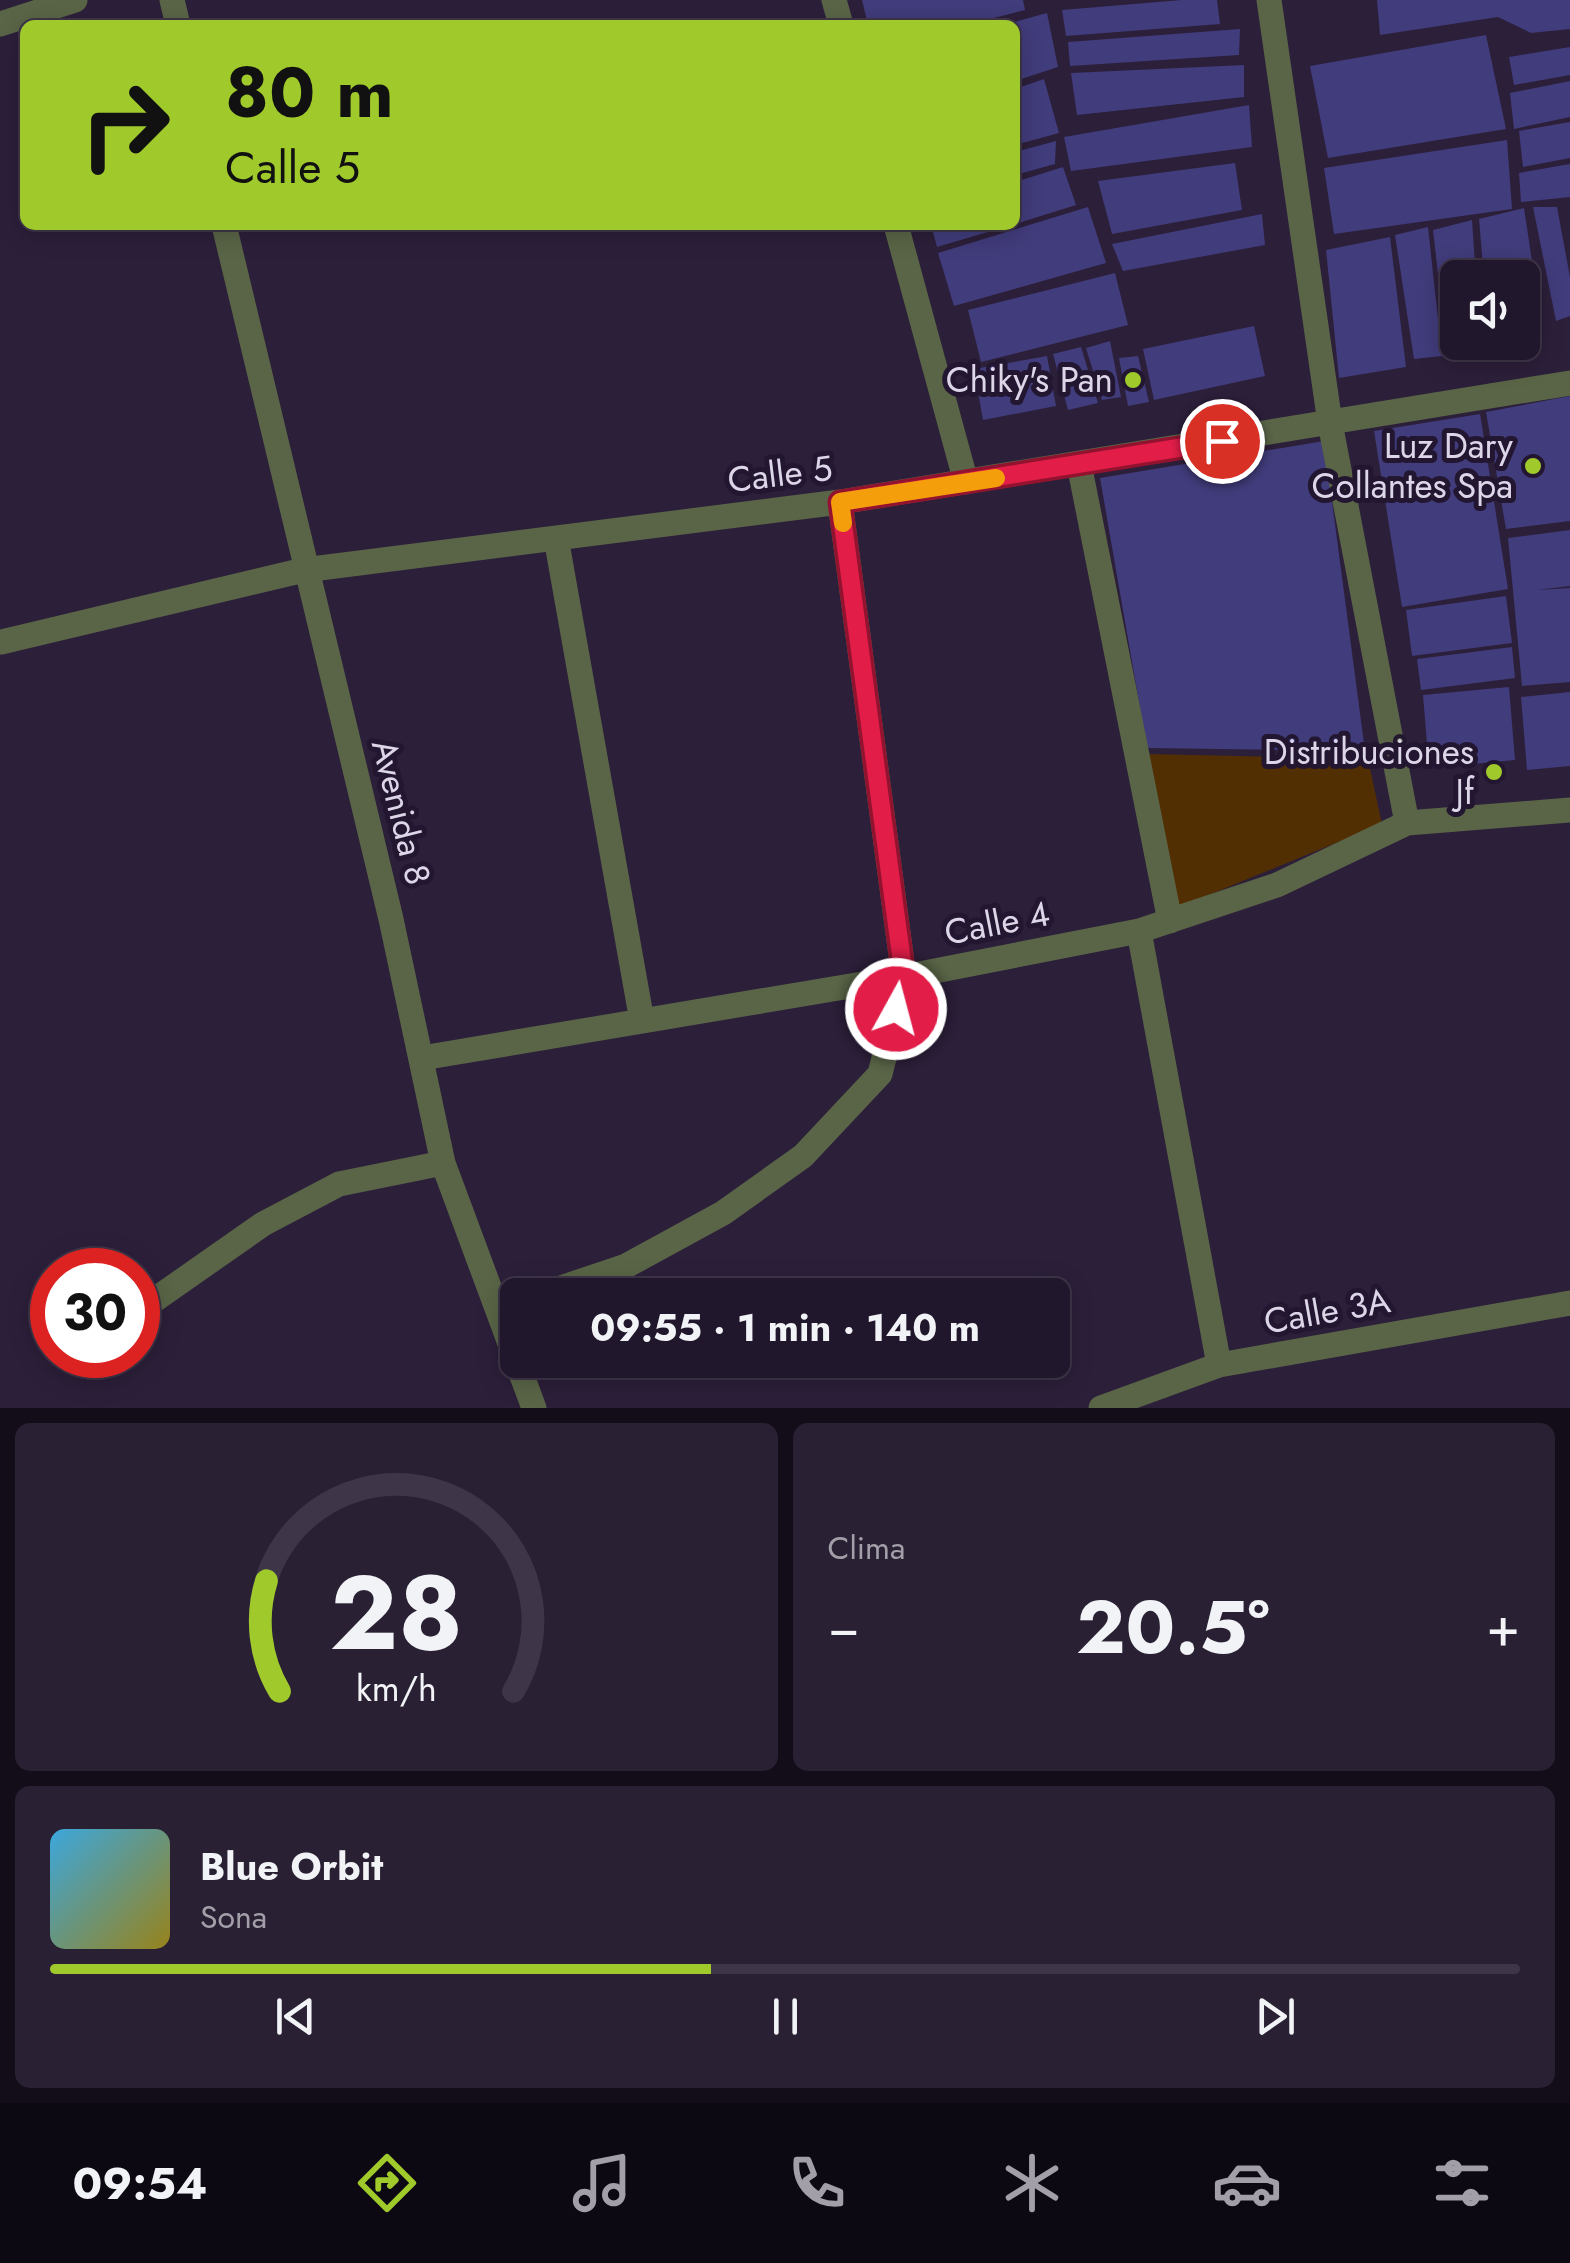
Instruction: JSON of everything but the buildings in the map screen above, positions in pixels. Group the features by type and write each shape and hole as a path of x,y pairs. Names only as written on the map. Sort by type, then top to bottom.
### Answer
{"street":[{"path":"0,24 75,0"},
{"path":"1269,0 1330,423 1407,823"},
{"name":"Avenida 8","path":"225,230 422,1058 443,1163 500,1292"},
{"path":"897,230 966,482"},
{"name":"Calle 5","path":"1,642 304,570 840,502 1570,383"},
{"path":"1079,464 1170,921"},
{"path":"590,1278 626,1266 723,1213 803,1156 880,1074 904,977 840,502"},
{"path":"556,538 642,1021"},
{"name":"Calle 4","path":"422,1058 904,977 1139,931 1278,885 1407,823 1570,810"},
{"path":"1139,931 1219,1366"},
{"path":"160,1296 263,1224 340,1184 443,1163"},
{"name":"Calle 3A","path":"1101,1408 1219,1366 1570,1303"},
{"name":"Avenida 8","path":"526,1378 534,1408"}],"shaded area":[{"path":"1149,754 1368,759 1382,824 1177,908"}],"slow traffic":[{"path":"843,523 840,502 996,478"}],"place":[{"name":"Chiky's Pan","path":"1133,380"},
{"name":"Luz Dary Collantes Spa","path":"1533,466"},
{"name":"Distribuciones Jf","path":"1494,772"}],"route":[{"path":"896,1009 904,977 840,502 1222,441"}]}
